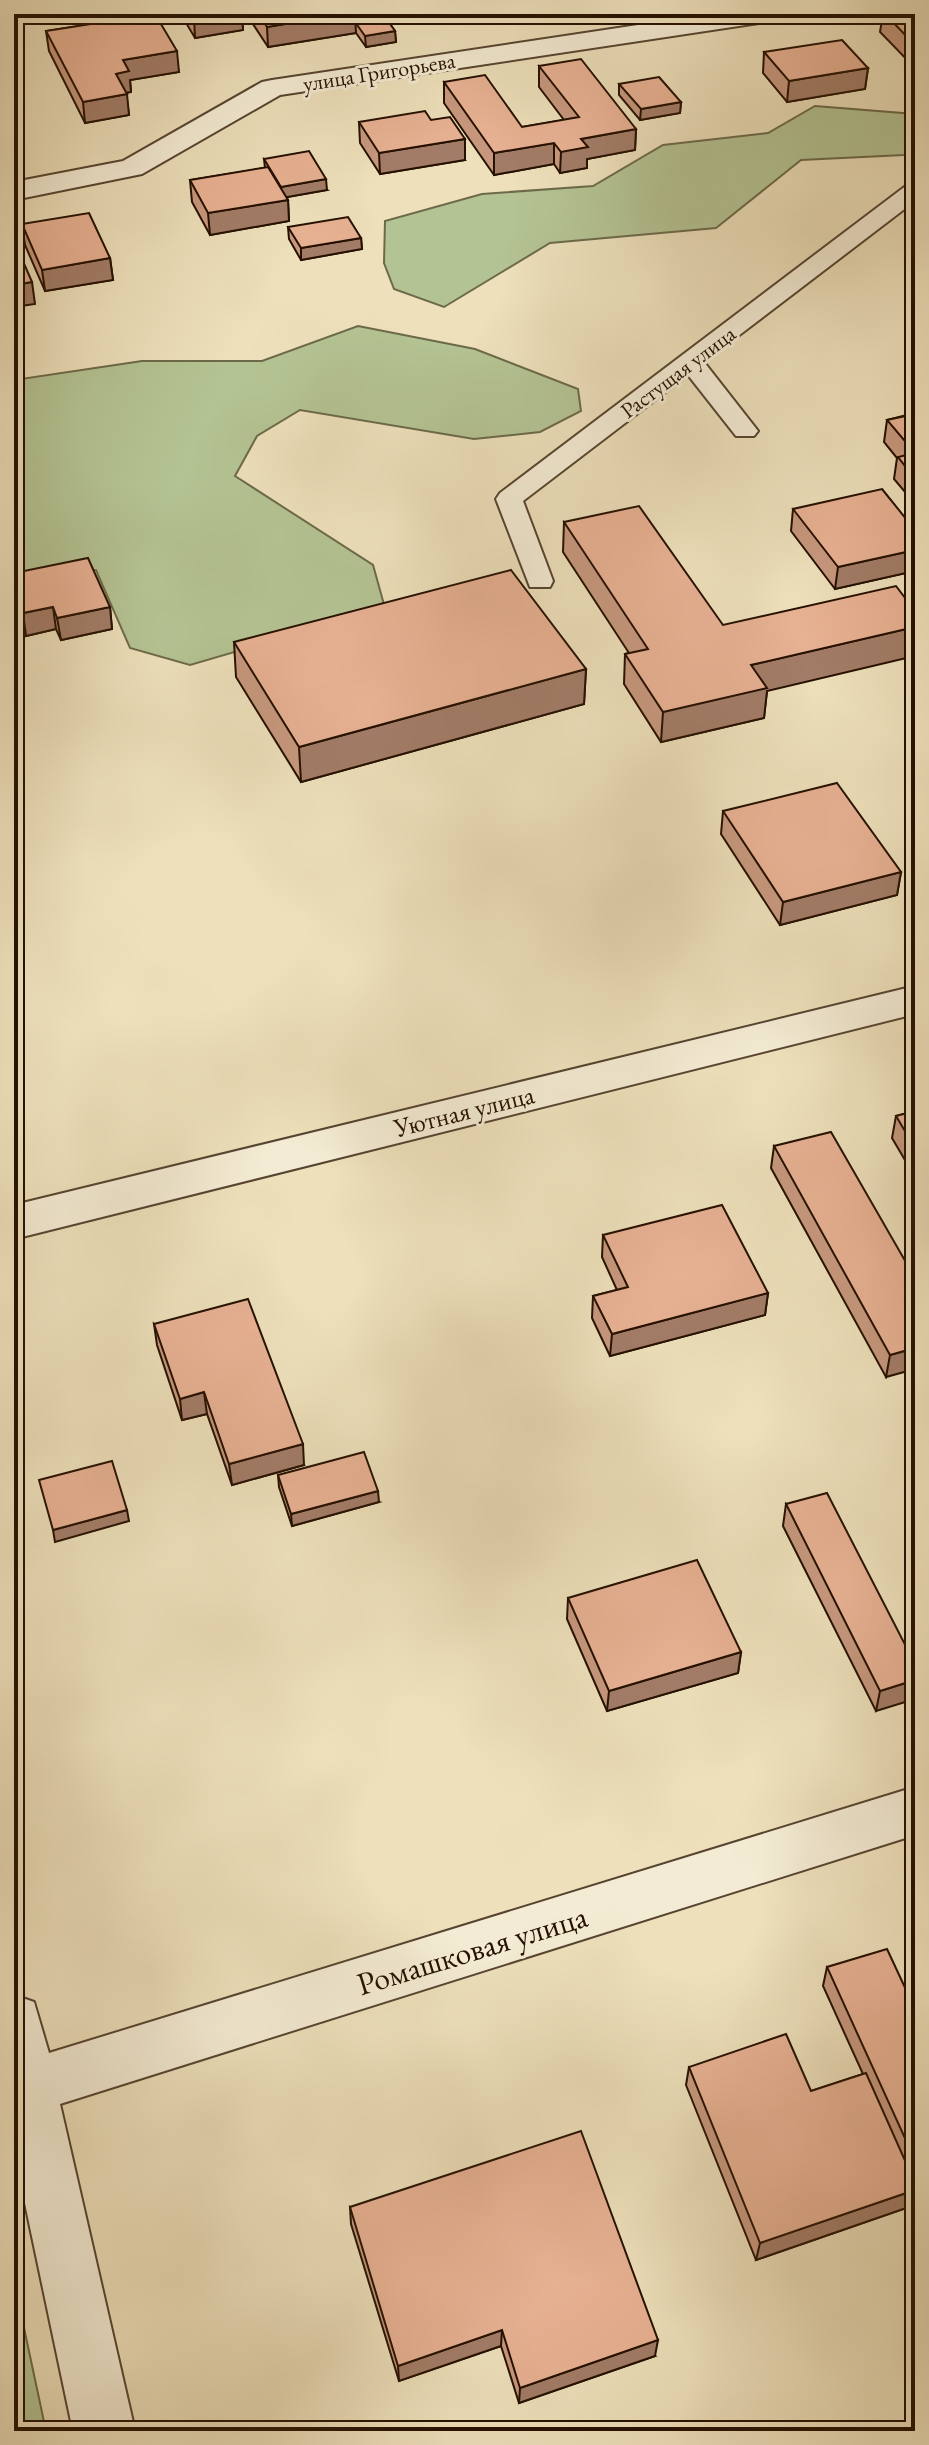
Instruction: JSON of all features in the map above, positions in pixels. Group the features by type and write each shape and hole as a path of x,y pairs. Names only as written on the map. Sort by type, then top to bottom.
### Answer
{"street":[{"name":"улица Григорьева","path":"14,191 132,168 272,88 765,14"},
{"name":"Уютная улица","path":"14,1222 915,1000"},
{"name":"Ромашковая улица","path":"28,2087 915,1811"},
{"path":"14,2021 104,2431"}],"lane":[{"name":"Растущая улица","path":"540,581 509,499 915,190"},
{"path":"690,361 745,431"}],"green space":[{"path":"815,106 915,114 915,150 904,155 801,160 716,228 550,243 444,307 394,289 384,263 385,221 482,194 593,186 663,145 768,133"},
{"path":"358,326 475,349 578,389 581,411 540,432 474,439 300,410 257,436 235,476 373,565 385,608 190,665 130,648 96,570 14,584 14,380 142,361 262,361"},
{"path":"14,2281 46,2431 14,2431"}],"building":[{"path":"155,14 177,51 123,60 129,71 116,74 127,94 83,102 46,31"},
{"path":"259,14 346,14 267,27"},
{"path":"355,14 383,14 395,31 365,36 355,22"},
{"path":"885,14 915,14 915,45"},
{"path":"842,40 868,68 789,81 764,52"},
{"path":"581,59 636,129 581,139 588,147 561,152 554,143 494,153 444,82 485,75 522,127 579,117 539,66"},
{"path":"659,77 681,102 641,109 619,84"},
{"path":"425,111 431,120 450,117 465,139 379,153 359,122"},
{"path":"309,151 326,179 281,187 264,159"},
{"path":"268,167 288,200 208,213 190,180"},
{"path":"89,213 110,258 42,270 22,224"},
{"path":"348,217 361,238 301,248 288,227"},
{"path":"16,245 32,282 14,285"},
{"path":"915,414 915,453 887,420"},
{"path":"915,453 915,476 913,476 898,457"},
{"path":"882,489 915,530 915,550 838,567 793,509"},
{"path":"639,506 723,625 896,586 915,611 915,627 751,665 767,688 663,712 625,654 648,649 564,522"},
{"path":"88,558 110,607 57,618 53,607 23,613 14,592 14,573"},
{"path":"511,570 586,669 299,747 234,642"},
{"path":"837,783 901,872 783,902 723,811"},
{"path":"915,1111 915,1148 896,1116"},
{"path":"831,1132 915,1278 915,1348 890,1355 774,1146"},
{"path":"722,1205 768,1293 612,1334 593,1296 628,1287 603,1235"},
{"path":"248,1299 303,1444 229,1464 204,1392 180,1399 154,1324"},
{"path":"364,1452 378,1491 291,1514 278,1475"},
{"path":"112,1461 127,1510 53,1530 39,1480"},
{"path":"827,1493 915,1664 915,1680 880,1691 786,1504"},
{"path":"697,1560 741,1652 609,1691 568,1598"},
{"path":"887,1949 915,2009 915,2158 827,1967"},
{"path":"786,2034 811,2091 866,2073 915,2183 915,2190 760,2243 689,2067"},
{"path":"581,2131 658,2340 520,2388 502,2330 398,2366 350,2207"}]}
